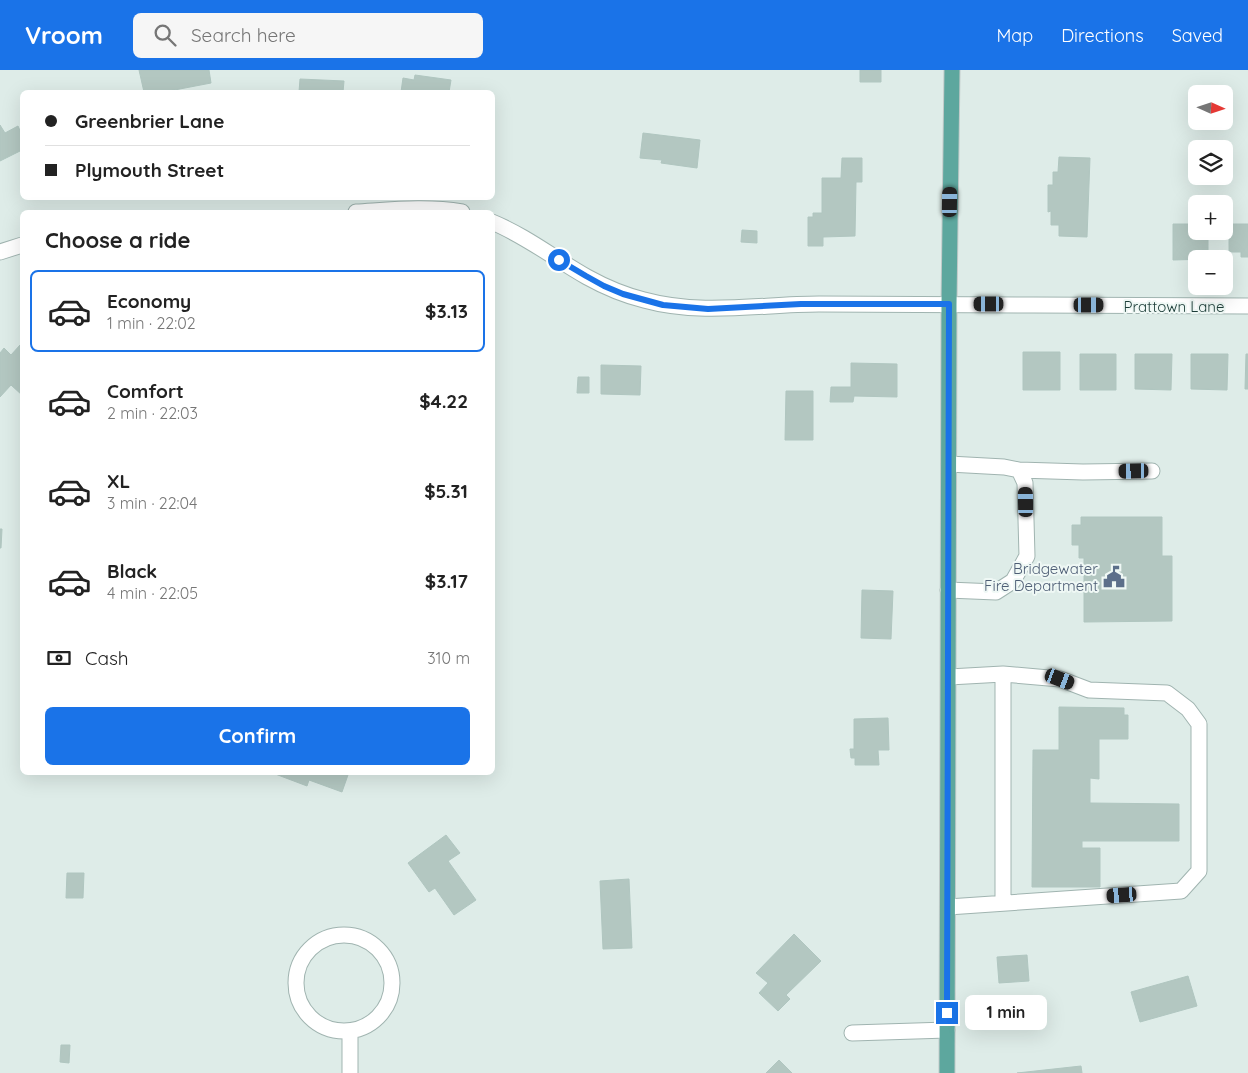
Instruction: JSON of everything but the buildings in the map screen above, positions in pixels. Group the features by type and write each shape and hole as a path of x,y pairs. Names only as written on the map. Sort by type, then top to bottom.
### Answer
{"main road":[{"path":"947,1073 949,304 952,70"}],"street":[{"path":"392,210 440,210"},
{"name":"Prattown Lane","path":"495,223 520,235 604,286 623,294 663,305 708,309 801,304 1248,306"},
{"path":"0,252 20,246"},
{"path":"949,464 1004,467 1019,470 1082,472 1152,471"},
{"path":"948,590 996,592 1013,581 1027,556 1025,483 1019,470"},
{"path":"948,677 1003,674 1060,679 1090,690 1166,693 1188,709 1199,724 1199,871 1181,890 948,907"},
{"path":"1003,674 1003,903"},
{"path":"334,935 357,936 376,945 390,966 393,985 386,1009 368,1026 350,1032 331,1031 315,1023 301,1007 295,984 301,960 320,940 334,935"},
{"path":"852,1033 947,1030"},
{"path":"350,1032 350,1073"}],"place":[{"name":"Bridgewater Fire Department","path":"1114,577"}],"route":[{"path":"559,260 604,286 623,294 663,305 708,309 801,304 949,304 947,1013"}]}
